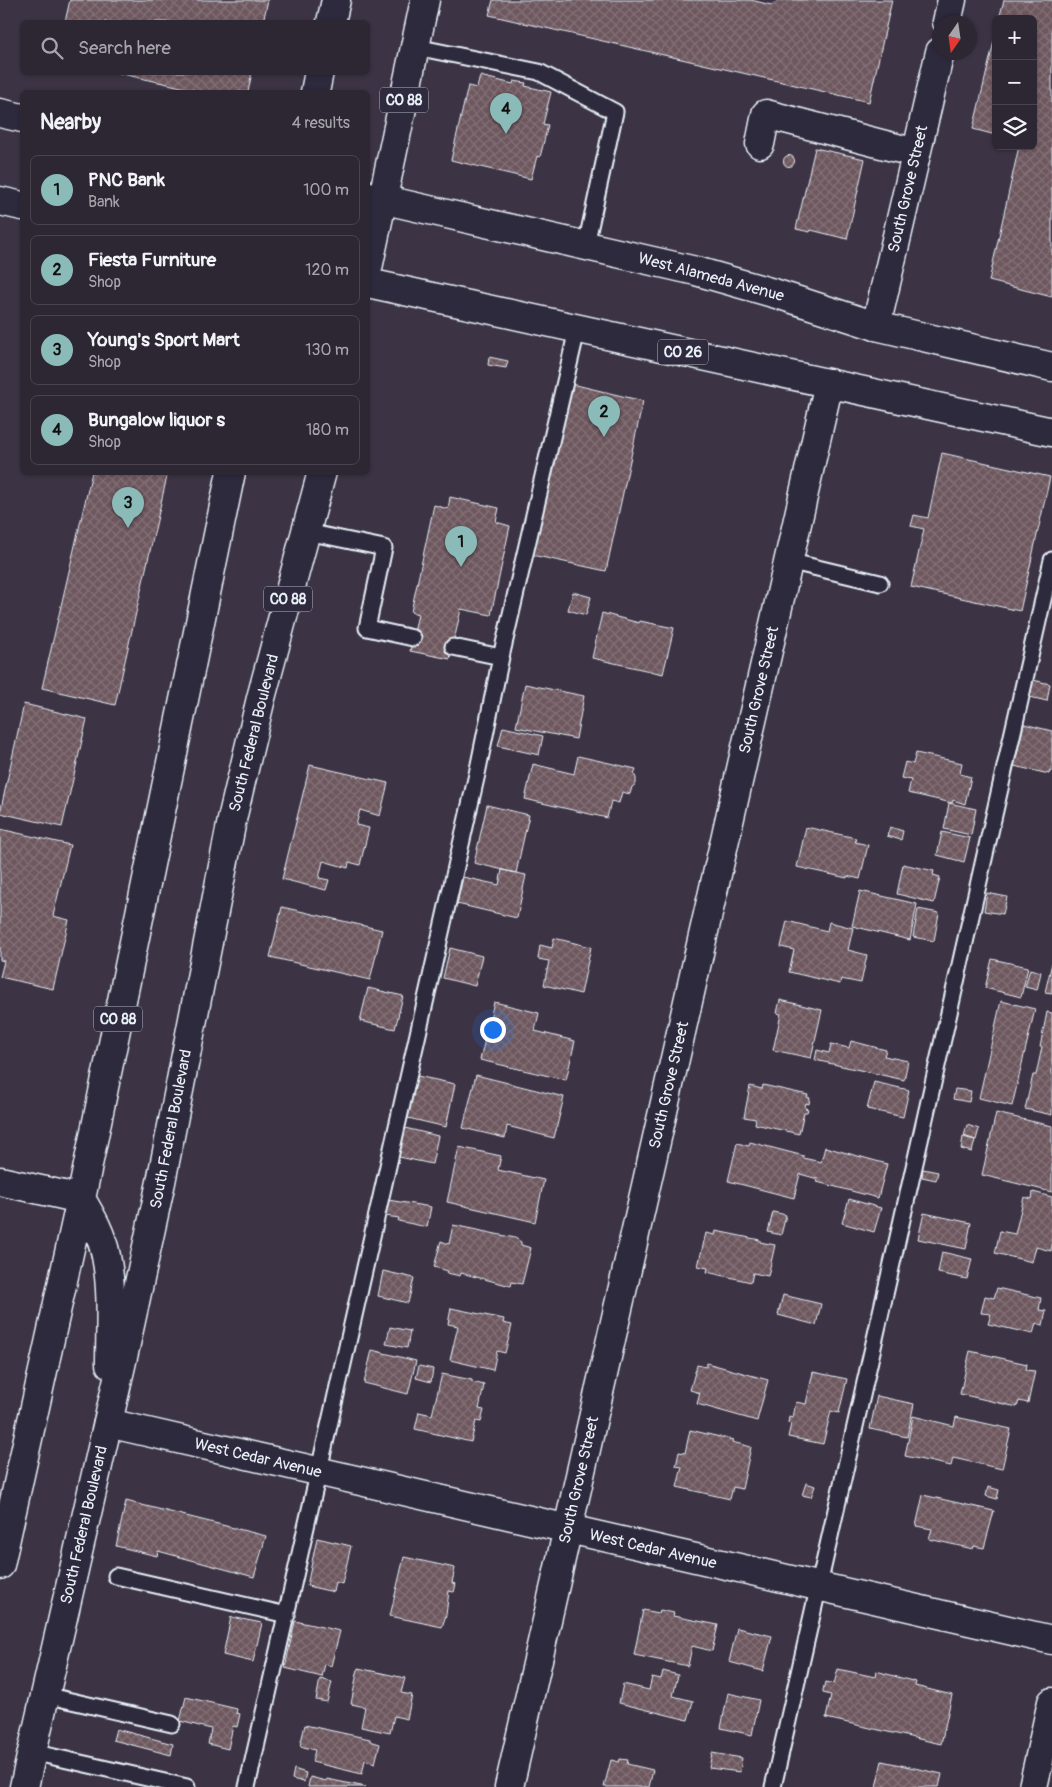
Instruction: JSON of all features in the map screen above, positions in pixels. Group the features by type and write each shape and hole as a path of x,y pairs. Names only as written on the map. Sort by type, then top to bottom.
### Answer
{"main road":[{"path":"331,20 336,0"},
{"name":"CO 88","path":"370,248 375,197 416,47 425,0"},
{"path":"949,15 952,0"},
{"name":"South Grove Street","path":"876,326 938,60"},
{"path":"316,90 319,75"},
{"path":"0,113 20,118"},
{"path":"760,144 766,114 916,153"},
{"name":"West Alameda Avenue","path":"375,197 696,271 780,295 876,326 1052,367"},
{"path":"0,200 20,205"},
{"name":"CO 26","path":"370,283 1052,432"},
{"name":"South Grove Street","path":"509,1787 829,383"},
{"name":"CO 88","path":"0,1565 7,1502 81,1199 230,475"},
{"name":"South Federal Boulevard","path":"24,1787 161,1182 233,815 261,698 321,475"},
{"path":"0,1181 81,1199 100,1235 106,1255 109,1280 108,1421"},
{"name":"West Cedar Avenue","path":"108,1421 320,1472 1052,1640"},
{"path":"1033,1787 1052,1702"}],"lane":[{"path":"416,47 539,72 615,112 586,245"},
{"path":"247,1787 320,1472 501,657 577,330"},
{"path":"306,532 384,548 367,628 413,638"},
{"path":"773,1787 1052,560"},
{"path":"788,561 880,583"},
{"path":"453,647 501,657"},
{"path":"116,1576 287,1615"},
{"path":"45,1695 172,1724"},
{"path":"32,1752 187,1787"}],"building":[{"path":"70,0 268,0 263,20 65,20"},
{"path":"493,0 751,0 771,5 780,0 892,0 869,102 489,15"},
{"path":"1004,0 1052,0 1052,297 989,281 1018,150 1037,150 1037,15 1000,15"},
{"path":"992,50 992,134 973,129"},
{"path":"127,75 251,75 248,90 195,90"},
{"path":"480,76 513,84 514,81 526,83 525,86 551,92 543,124 548,125 540,157 537,156 531,179 451,160 468,86 477,88"},
{"path":"815,148 865,159 847,239 811,230 810,232 796,229"},
{"path":"789,155 795,161 789,167 783,161"},
{"path":"489,357 508,361 506,368 488,365"},
{"path":"572,384 643,401 606,571 532,555"},
{"path":"942,453 1050,477 1020,611 911,587 924,529 911,526 914,515 928,518"},
{"path":"91,475 167,475 115,705 42,688"},
{"path":"450,497 499,508 496,522 510,526 491,615 461,609 450,659 410,651 418,614 411,612 434,505 448,509"},
{"path":"573,592 591,597 586,615 568,610"},
{"path":"602,613 639,623 640,621 674,628 663,674 592,658"},
{"path":"1029,679 1050,684 1047,701 1025,696"},
{"path":"525,684 584,696 576,739 516,727"},
{"path":"24,704 87,719 62,827 0,813"},
{"path":"1024,724 1052,731 1052,772 1050,771 1049,774 1014,766"},
{"path":"503,727 543,736 539,755 498,746"},
{"path":"916,753 962,763 960,774 971,777 965,804 953,800 952,803 908,793 911,780 901,778 905,762 913,764"},
{"path":"578,756 636,769 634,774 636,784 632,787 630,794 622,792 619,803 611,801 607,818 525,799 533,764 574,774"},
{"path":"310,765 388,783 380,816 360,810 356,825 369,828 360,865 349,862 348,868 323,861 319,878 329,880 326,890 282,879"},
{"path":"949,803 976,809 971,835 944,829"},
{"path":"487,805 529,815 516,873 474,863"},
{"path":"806,827 856,838 855,842 868,845 860,879 797,867"},
{"path":"890,827 903,831 901,840 887,836"},
{"path":"0,829 70,845 53,916 69,920 53,989 0,977 4,961 0,960"},
{"path":"942,832 970,838 964,862 937,855"},
{"path":"903,864 934,871 933,875 940,877 934,903 897,894"},
{"path":"502,870 526,875 517,918 457,904 463,877 499,885"},
{"path":"860,891 917,904 910,940 852,926"},
{"path":"987,893 1007,897 1003,914 984,911"},
{"path":"282,907 382,930 370,980 270,957"},
{"path":"918,909 939,913 934,941 913,937"},
{"path":"787,921 827,931 829,922 853,928 848,950 867,955 861,983 841,979 840,984 789,972 794,950 781,947"},
{"path":"554,938 591,947 581,994 544,985 549,961 538,959 540,945 552,948"},
{"path":"450,948 482,956 475,986 443,978"},
{"path":"992,959 1028,967 1021,997 985,988"},
{"path":"1052,963 1052,993 1045,992"},
{"path":"1030,969 1041,972 1037,990 1025,987"},
{"path":"368,988 403,996 395,1029 360,1021"},
{"path":"780,1000 822,1010 811,1058 773,1050 781,1014 777,1013"},
{"path":"1001,1001 1035,1009 1012,1106 979,1098"},
{"path":"494,1002 539,1013 535,1031 575,1041 566,1080 480,1060"},
{"path":"1047,1012 1052,1013 1052,1115 1025,1109 1033,1075 1036,1075"},
{"path":"851,1041 886,1050 884,1056 908,1061 904,1080 815,1060 817,1050 829,1053 831,1044 849,1048"},
{"path":"476,1075 564,1097 554,1138 507,1126 505,1138 463,1128"},
{"path":"417,1076 455,1084 446,1127 408,1118"},
{"path":"874,1082 909,1090 903,1117 867,1109"},
{"path":"763,1085 808,1095 807,1097 810,1098 809,1104 806,1103 805,1108 808,1109 807,1112 804,1112 799,1134 755,1124 756,1119 744,1117 750,1086 762,1089"},
{"path":"955,1089 971,1091 969,1102 953,1099"},
{"path":"996,1113 1052,1126 1052,1192 982,1175"},
{"path":"967,1125 979,1129 976,1140 964,1136"},
{"path":"405,1128 438,1136 432,1164 399,1157"},
{"path":"963,1137 975,1140 972,1152 961,1149"},
{"path":"750,1142 821,1162 825,1147 887,1164 878,1198 817,1182 818,1179 800,1174 794,1198 728,1181 737,1143 749,1146"},
{"path":"459,1147 501,1156 498,1170 544,1180 535,1222 447,1202"},
{"path":"923,1169 938,1172 936,1180 922,1177"},
{"path":"1033,1192 1052,1197 1051,1251 1036,1247 1032,1262 995,1253 1000,1231 1015,1234 1024,1197 1032,1199"},
{"path":"849,1199 881,1208 874,1232 842,1223"},
{"path":"388,1200 431,1207 427,1227 398,1221 399,1218 385,1216"},
{"path":"773,1212 786,1215 781,1235 768,1232"},
{"path":"924,1213 971,1223 966,1249 918,1239"},
{"path":"453,1225 515,1238 521,1242 521,1245 531,1248 522,1284 512,1282 511,1286 461,1273 460,1276 447,1273 448,1271 434,1267 441,1241 449,1244"},
{"path":"716,1231 775,1245 768,1276 753,1273 751,1282 707,1272 708,1268 698,1266 706,1233 715,1235"},
{"path":"942,1252 972,1259 967,1279 938,1273"},
{"path":"383,1271 414,1278 408,1303 378,1296"},
{"path":"997,1288 1041,1298 1039,1310 1046,1311 1043,1325 1036,1323 1033,1334 988,1324 991,1314 981,1313 985,1296 994,1298"},
{"path":"783,1295 821,1304 816,1325 778,1315"},
{"path":"451,1308 504,1319 503,1323 512,1325 505,1353 497,1351 493,1370 450,1360 458,1326 448,1324"},
{"path":"390,1327 410,1331 407,1348 386,1344"},
{"path":"372,1350 416,1361 408,1394 364,1383"},
{"path":"970,1351 1027,1364 1026,1370 1035,1371 1028,1403 1019,1401 1017,1407 960,1394"},
{"path":"707,1363 768,1380 757,1421 697,1404 700,1393 690,1390 697,1365 706,1367"},
{"path":"419,1366 433,1369 431,1382 416,1378"},
{"path":"813,1372 847,1379 839,1413 831,1411 823,1444 788,1437 791,1424 788,1423 789,1417 793,1418 796,1402 806,1404"},
{"path":"442,1374 472,1380 472,1382 484,1385 479,1409 484,1410 481,1422 476,1421 471,1442 415,1429 419,1412 432,1415"},
{"path":"877,1396 914,1404 907,1437 870,1429"},
{"path":"913,1416 954,1426 956,1417 1011,1429 1002,1469 953,1458 951,1466 905,1456"},
{"path":"690,1430 733,1440 732,1442 751,1447 742,1489 733,1487 730,1499 677,1487 682,1467 676,1466 679,1452 685,1453"},
{"path":"806,1483 815,1486 811,1497 802,1495"},
{"path":"988,1487 999,1490 997,1499 986,1496"},
{"path":"923,1495 994,1511 984,1548 974,1546 973,1549 929,1539 932,1529 916,1526"},
{"path":"126,1501 266,1536 254,1577 158,1551 157,1556 116,1546"},
{"path":"317,1538 351,1546 342,1584 336,1582 334,1592 307,1586"},
{"path":"404,1557 455,1568 452,1583 456,1584 454,1592 449,1591 446,1615 442,1627 390,1616"},
{"path":"643,1610 659,1613 660,1610 674,1613 673,1616 718,1625 712,1651 692,1646 688,1666 634,1655"},
{"path":"231,1617 262,1623 253,1662 223,1655"},
{"path":"295,1621 340,1631 331,1666 325,1664 322,1677 285,1668"},
{"path":"737,1628 772,1636 763,1671 729,1662"},
{"path":"358,1668 405,1678 401,1693 412,1695 407,1719 394,1716 390,1733 361,1727 365,1707 351,1704"},
{"path":"838,1669 875,1677 876,1671 916,1682 915,1686 952,1695 941,1744 826,1718 831,1695 823,1693 823,1690 825,1682 834,1684"},
{"path":"663,1671 678,1675 673,1696 693,1701 688,1720 619,1703 623,1684 649,1690 652,1677 661,1679"},
{"path":"320,1679 332,1682 327,1702 316,1700"},
{"path":"728,1693 759,1700 752,1735 721,1728"},
{"path":"186,1697 237,1709 236,1713 240,1714 237,1727 233,1726 228,1749 208,1744 211,1729 180,1721"},
{"path":"305,1725 370,1739 370,1741 380,1744 375,1763 365,1760 362,1774 312,1762 315,1750 300,1746"},
{"path":"116,1729 173,1744 171,1755 113,1740"},
{"path":"712,1753 742,1758 740,1772 709,1768"},
{"path":"620,1759 628,1760 627,1764 653,1770 649,1787 604,1787 611,1760 619,1762"},
{"path":"882,1761 942,1774 939,1787 876,1787"},
{"path":"294,1769 306,1773 304,1782 292,1779"},
{"path":"310,1777 326,1781 327,1779 366,1787 308,1787"}],"place":[{"name":"Bungalow liquor s","path":"506,134"},
{"name":"Fiesta Furniture","path":"604,437"},
{"name":"Young's Sport Mart","path":"128,528"},
{"name":"PNC Bank","path":"461,567"}]}
